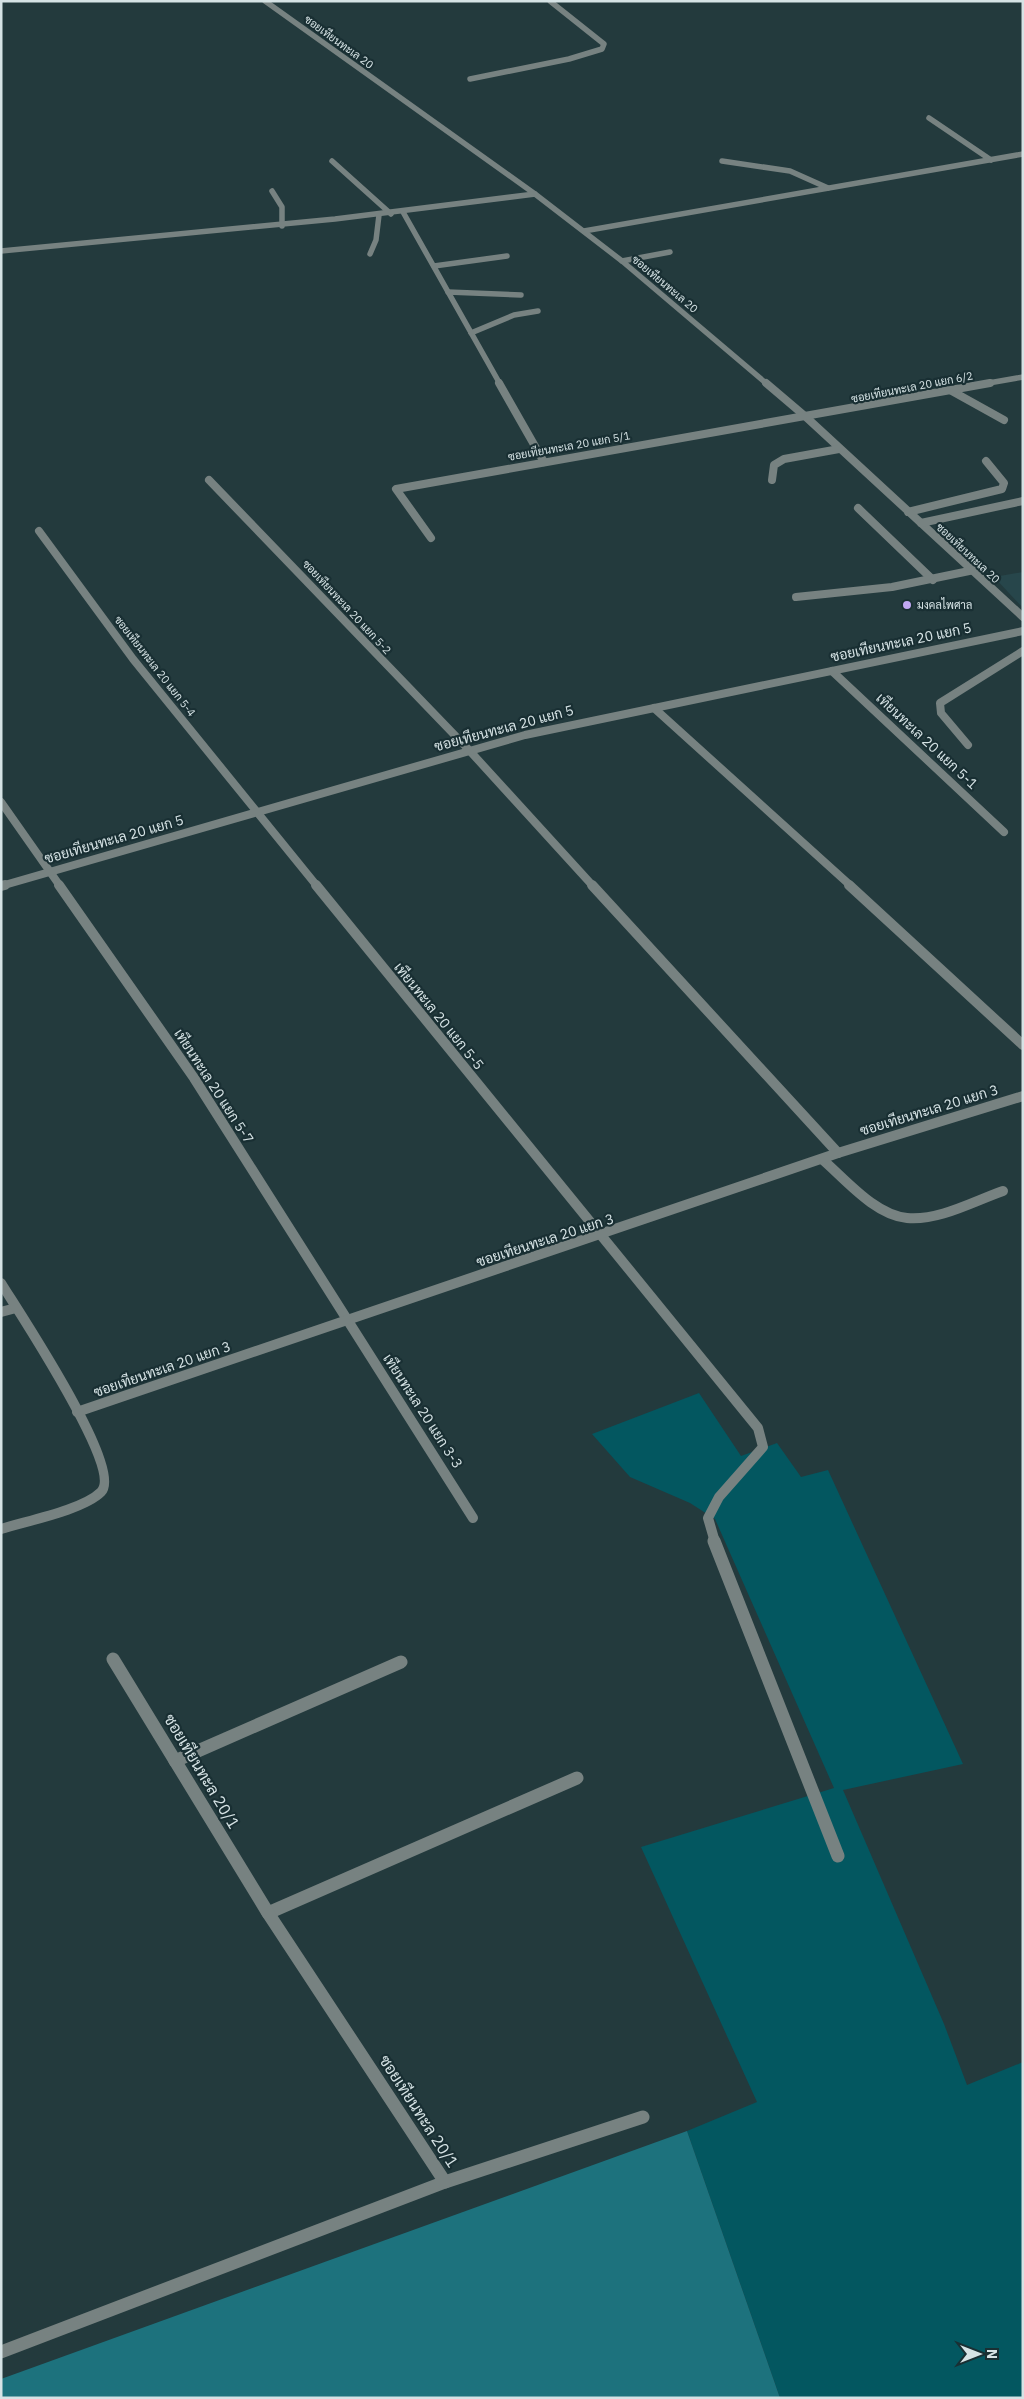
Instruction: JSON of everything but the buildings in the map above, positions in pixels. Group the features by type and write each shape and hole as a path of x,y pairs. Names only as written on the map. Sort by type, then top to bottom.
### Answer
{"street":[{"name":"ซอยเทียนทะเล 20","path":"265,1 535,194 622,261 806,417 1023,617"},
{"path":"470,80 569,59 602,49 604,44 550,1"},
{"path":"929,118 991,160"},
{"path":"584,231 1023,154"},
{"path":"332,161 391,214"},
{"path":"722,161 791,170 812,177 828,188"},
{"path":"272,191 283,205 285,213 282,226"},
{"path":"1,251 282,226 391,214 535,194"},
{"path":"403,212 544,462"},
{"path":"370,254 379,227 379,215"},
{"path":"622,261 670,252"},
{"path":"434,266 507,256"},
{"path":"448,292 520,295"},
{"path":"471,332 514,315 538,311"},
{"name":"ซอยเทียนทะเล 20 แยก 6/2","path":"806,417 1023,377"},
{"path":"950,390 1004,420"},
{"name":"ซอยเทียนทะเล 20 แยก 5/1","path":"431,538 396,489 806,417"},
{"path":"772,480 774,465 784,460 839,449"},
{"path":"908,512 1002,489 1004,483 986,461"},
{"name":"ซอยเทียนทะเล 20 แยก 5-2","path":"209,480 469,750 838,1153"},
{"path":"920,523 1023,501"},
{"path":"858,508 933,580"},
{"name":"ซอยเทียนทะเล 20 แยก 5-4","path":"39,531 133,659 257,812"},
{"path":"796,597 855,592 933,580 974,570"},
{"name":"ซอยเทียนทะเล 20 แยก 5","path":"1,886 524,735 1023,631"},
{"path":"968,745 940,713 940,703 1023,651"},
{"name":"เทียนทะเล 20 แยก 5-1","path":"832,670 1004,832"},
{"path":"654,708 957,982 1023,1045"},
{"name":"เทียนทะเล 20 แยก 5-7","path":"1,802 199,1086 347,1321"},
{"name":"เทียนทะเล 20 แยก 5-5","path":"257,812 758,1428 763,1447 719,1497 708,1518 716,1546 838,1856"},
{"name":"ซอยเทียนทะเล 20 แยก 3","path":"77,1412 602,1236 823,1160 838,1153 1023,1096"},
{"path":"823,1160 860,1192 890,1213 906,1218 926,1216 1003,1191"},
{"path":"1,1283 77,1412 104,1468 105,1484 101,1492 82,1503 1,1529"},
{"path":"1,1312 16,1308"},
{"name":"เทียนทะเล 20 แยก 3-3","path":"347,1321 473,1518"},
{"name":"ซอยเทียนทะล 20/1","path":"1,2352 445,2182 268,1913 112,1659"},
{"path":"175,1761 401,1662"},
{"path":"268,1913 578,1778"},
{"path":"445,2182 643,2117"}],"shaded area":[{"path":"1023,572 1023,608 994,577"},
{"path":"699,1393 741,1456 777,1443 801,1477 828,1470 963,1764 843,1790 944,2024 967,2085 1023,2062 1023,2398 780,2398 687,2131 757,2102 641,1847 834,1788 715,1519 690,1503 630,1477 592,1434"},
{"path":"687,2131 780,2398 1,2398 1,2379"}],"place":[{"name":"มงคลไพศาล","path":"907,605"}]}
